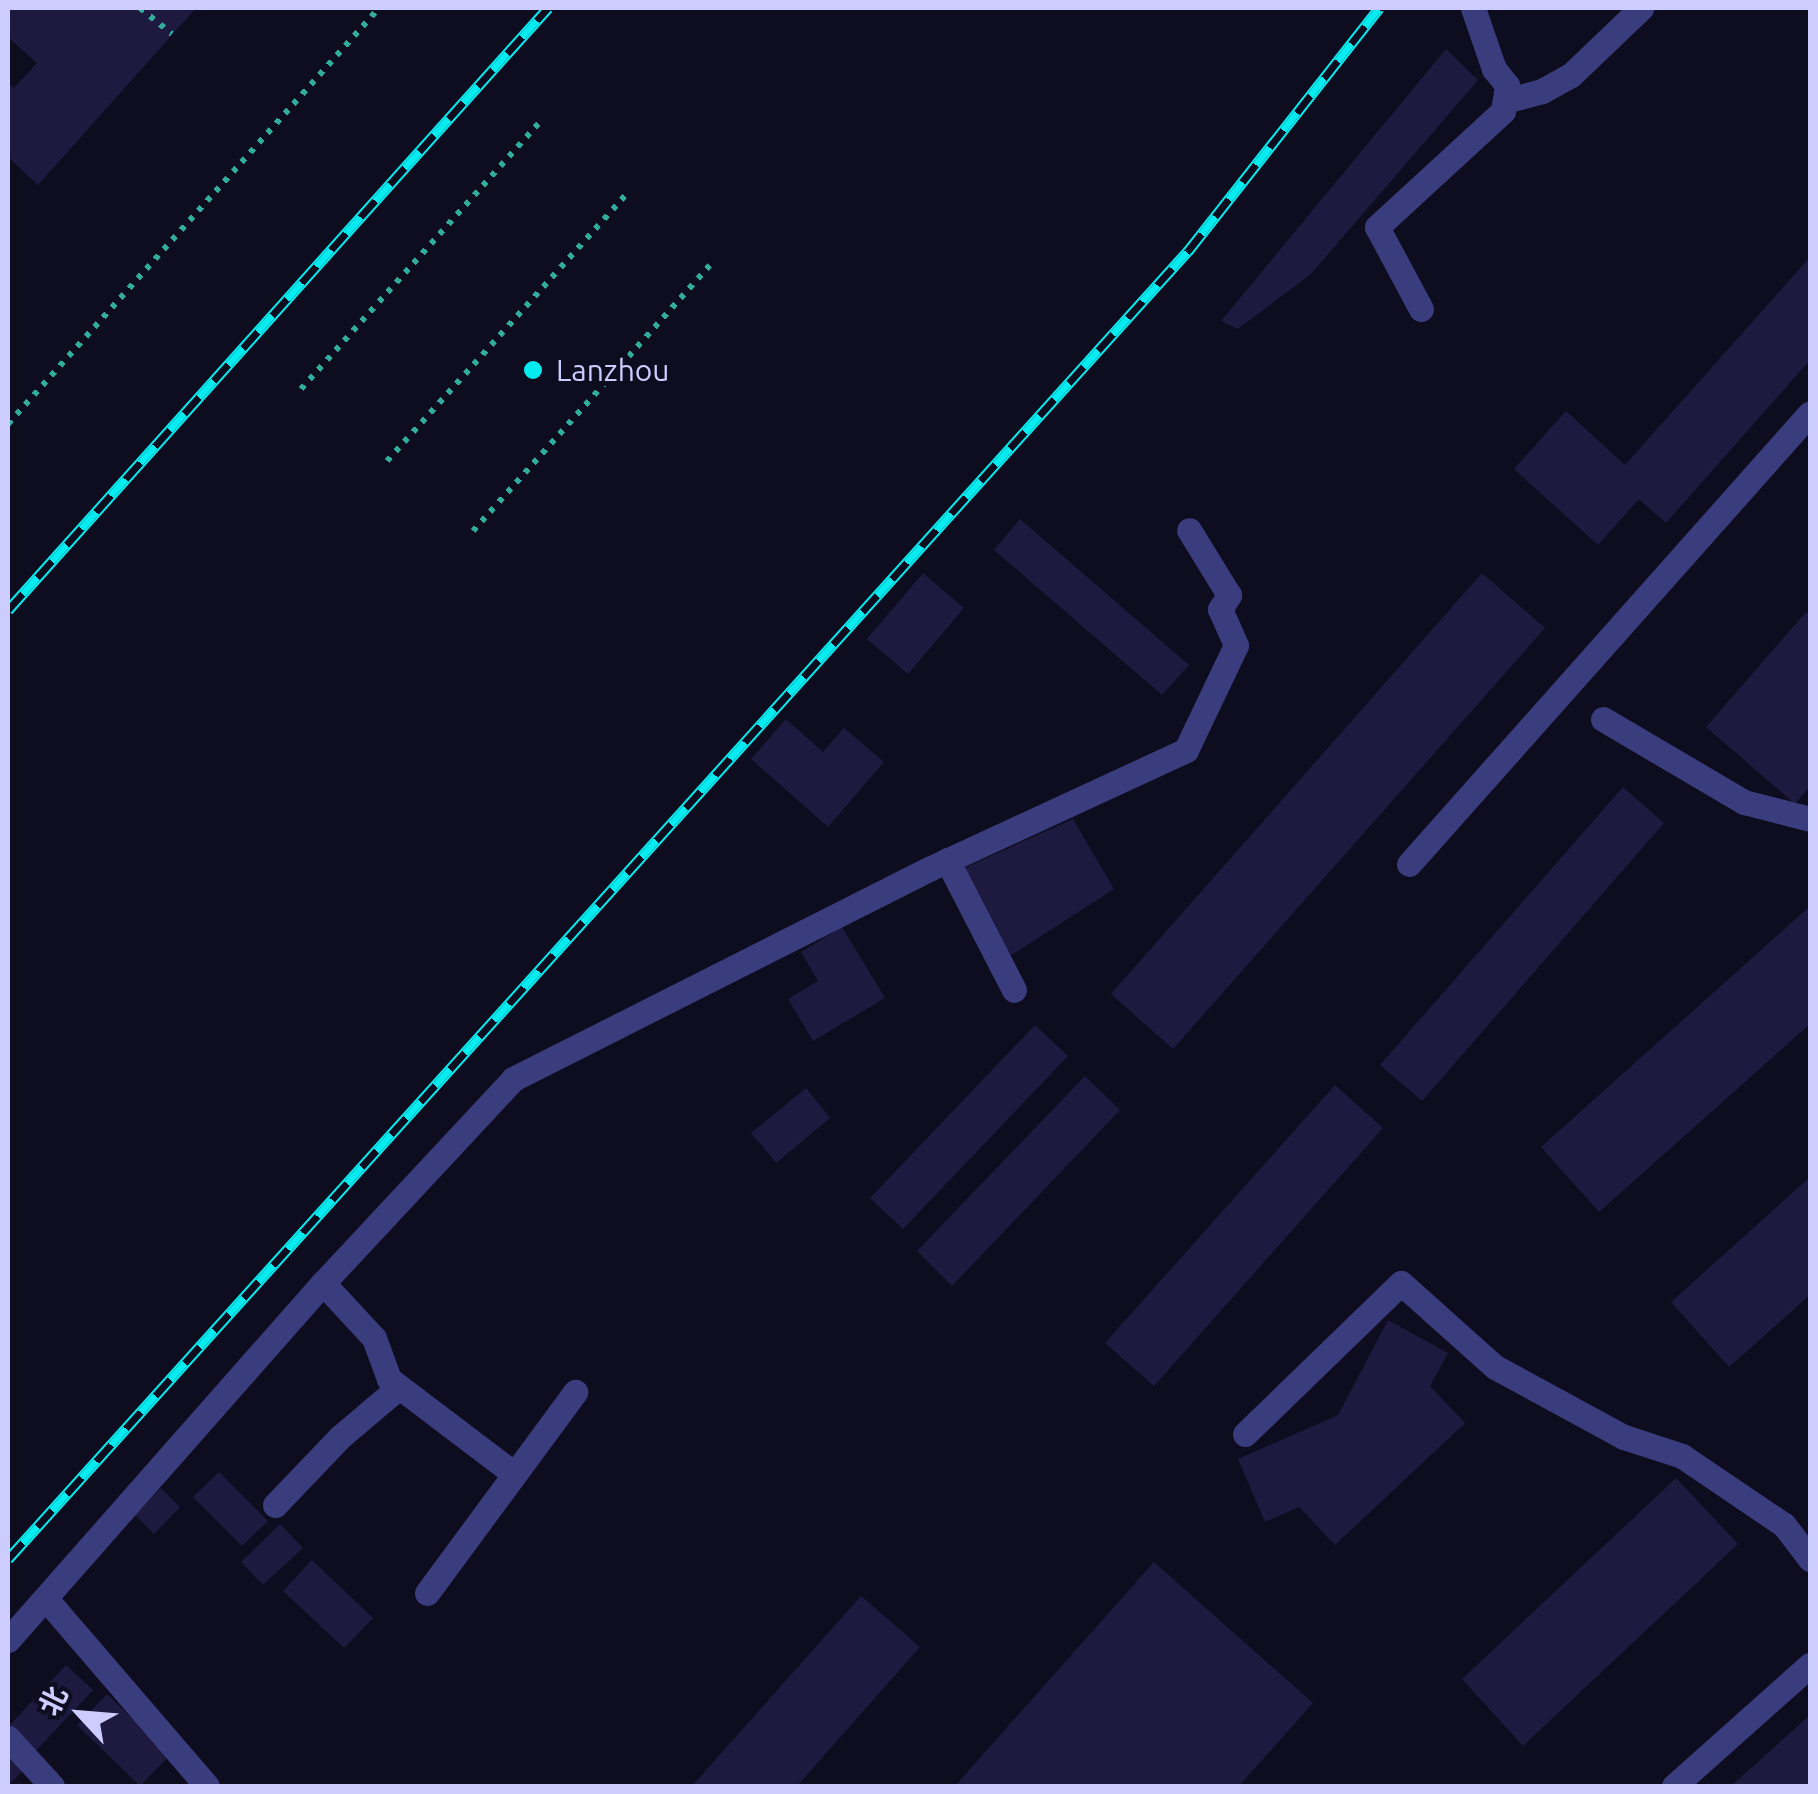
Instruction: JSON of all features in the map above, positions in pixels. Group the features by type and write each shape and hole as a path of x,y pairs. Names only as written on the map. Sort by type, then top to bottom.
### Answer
{"street":[{"path":"1421,309 1377,227 1504,111 1507,85 1494,69 1473,8"},
{"path":"1505,100 1542,91 1571,75 1640,8"},
{"path":"1409,864 1810,412"},
{"path":"8,1640 323,1282 513,1079 947,860 1186,750 1236,645 1220,608 1229,595 1189,530"},
{"path":"1602,719 1744,802 1810,819"},
{"path":"947,860 1014,990"},
{"path":"323,1282 374,1338 388,1379 513,1473"},
{"path":"1245,1434 1402,1283 1494,1367 1624,1437 1682,1456 1784,1525 1810,1559"},
{"path":"274,1506 340,1437 400,1387"},
{"path":"427,1593 575,1392"},
{"path":"46,1599 207,1786"},
{"path":"1674,1786 1810,1665"},
{"path":"8,1738 52,1786"}],"path":[{"path":"140,8 172,34"},
{"path":"8,424 380,8"},
{"path":"301,388 543,118"},
{"path":"386,461 628,192"},
{"path":"472,531 710,265"}],"building":[{"path":"8,8 196,8 38,185 8,157 8,83 14,88 37,63 10,39 8,42"},
{"path":"1446,49 1478,80 1311,274 1238,329 1221,321"},
{"path":"1810,257 1810,360 1666,523 1639,499 1598,545 1514,469 1566,411 1625,465"},
{"path":"1020,519 1189,665 1162,695 994,550"},
{"path":"923,573 964,608 908,674 867,639"},
{"path":"1482,573 1545,628 1173,1049 1111,994"},
{"path":"1806,612 1810,615 1810,786 1795,804 1706,727"},
{"path":"786,719 823,752 844,728 884,762 828,827 751,759"},
{"path":"1623,787 1664,823 1422,1101 1380,1065"},
{"path":"1073,819 1114,889 1010,956 964,868"},
{"path":"1810,906 1810,1024 1599,1212 1541,1147"},
{"path":"842,927 885,998 813,1041 788,999 818,981 801,952"},
{"path":"1035,1025 1068,1056 903,1229 870,1198"},
{"path":"1085,1076 1120,1110 952,1286 917,1251"},
{"path":"1335,1085 1383,1128 1154,1386 1105,1343"},
{"path":"806,1088 830,1118 776,1163 751,1133"},
{"path":"1810,1177 1810,1295 1729,1367 1671,1302"},
{"path":"1388,1320 1448,1353 1430,1386 1465,1423 1335,1545 1299,1507 1265,1522 1238,1459 1338,1415"},
{"path":"219,1472 268,1521 242,1546 193,1497"},
{"path":"1676,1478 1738,1544 1523,1746 1462,1679"},
{"path":"161,1488 180,1507 154,1534 135,1515"},
{"path":"280,1524 303,1548 263,1585 241,1562"},
{"path":"312,1560 373,1618 344,1648 283,1591"},
{"path":"1154,1562 1313,1703 1239,1786 955,1786"},
{"path":"861,1596 920,1647 797,1786 692,1786"},
{"path":"66,1665 93,1690 33,1754 8,1727"},
{"path":"107,1694 170,1755 140,1786 77,1725"},
{"path":"1810,1715 1810,1786 1731,1786"},
{"path":"8,1748 27,1766 8,1786"}],"railway":[{"path":"8,610 548,8"},
{"path":"8,1559 1188,251 1379,8"}],"place":[{"name":"Lanzhou","path":"533,370"}]}
